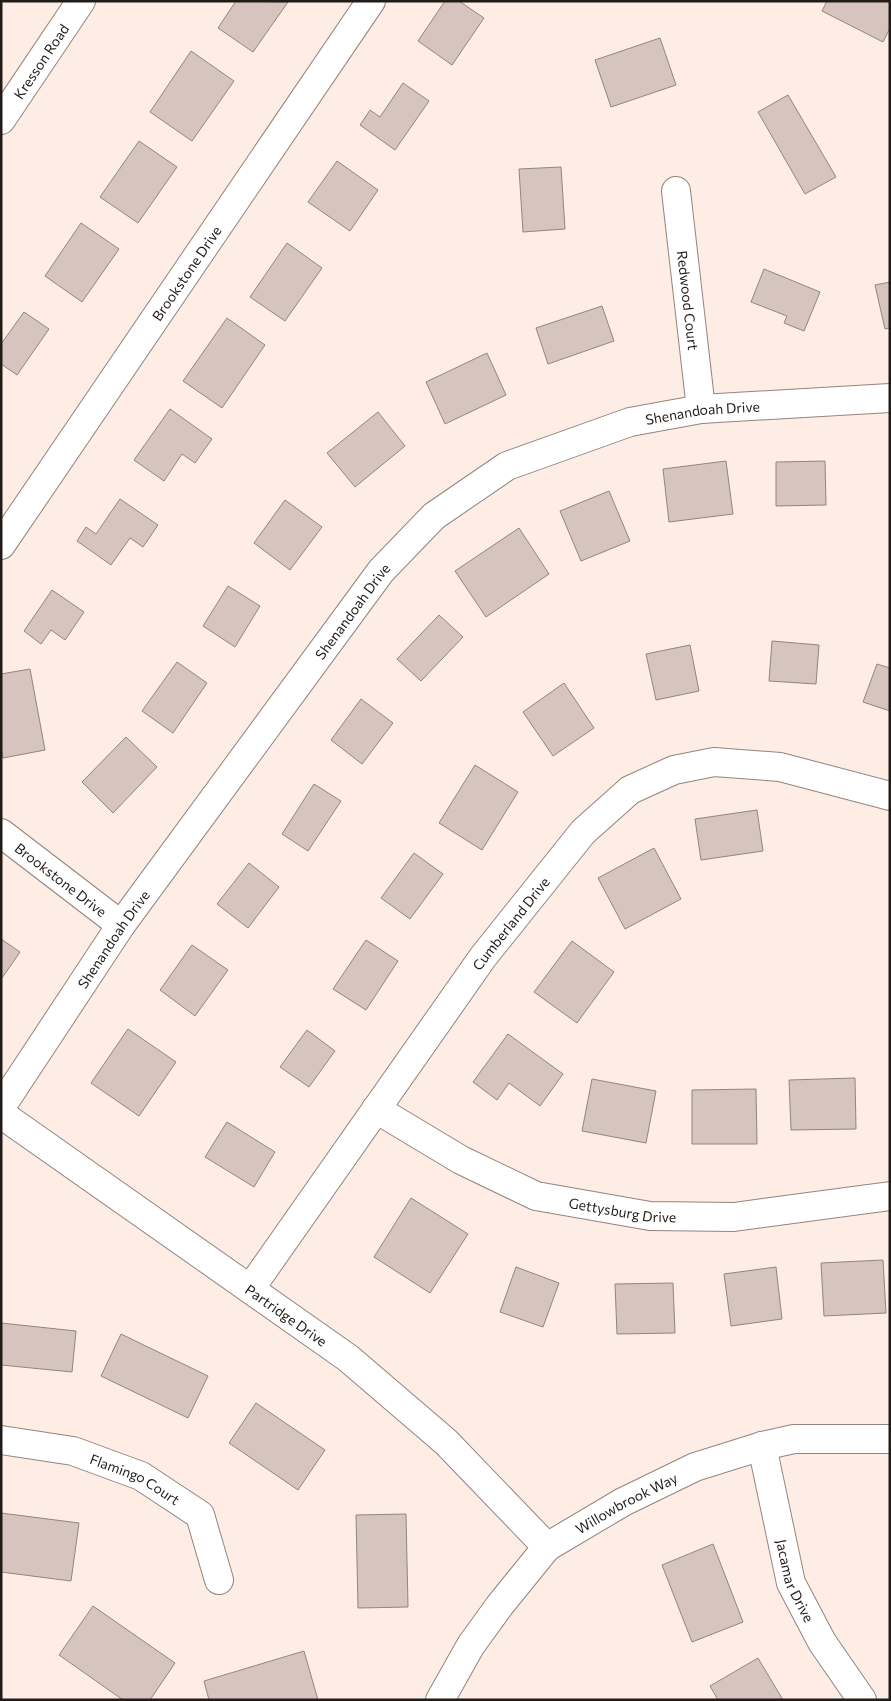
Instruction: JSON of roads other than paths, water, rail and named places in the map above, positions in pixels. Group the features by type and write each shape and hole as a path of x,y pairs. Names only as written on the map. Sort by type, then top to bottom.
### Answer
{"street":[{"name":"Kresson Road","path":"1,120 81,1"},
{"name":"Brookstone Drive","path":"1,545 372,1"},
{"name":"Redwood Court","path":"676,191 701,409"},
{"name":"Shenandoah Drive","path":"1,1107 121,925 381,571 434,516 507,466 630,422 701,409 890,398"},
{"name":"Cumberland Drive","path":"250,1289 484,957 583,832 630,790 674,770 714,762 780,766 890,796"},
{"name":"Brookstone Drive","path":"1,833 121,925"},
{"name":"Gettysburg Drive","path":"376,1109 461,1160 536,1196 650,1216 734,1217 890,1196"},
{"name":"Partridge Drive","path":"1,1114 348,1358 446,1442 547,1547"},
{"name":"Willowbrook Way","path":"440,1700 471,1645 500,1605 547,1547 623,1502 695,1467 762,1446 794,1439 890,1439"},
{"name":"Flamingo Court","path":"1,1440 73,1451 141,1476 186,1505 200,1515 218,1580"},
{"name":"Jacamar Drive","path":"762,1446 791,1583 822,1642 862,1700"}]}
